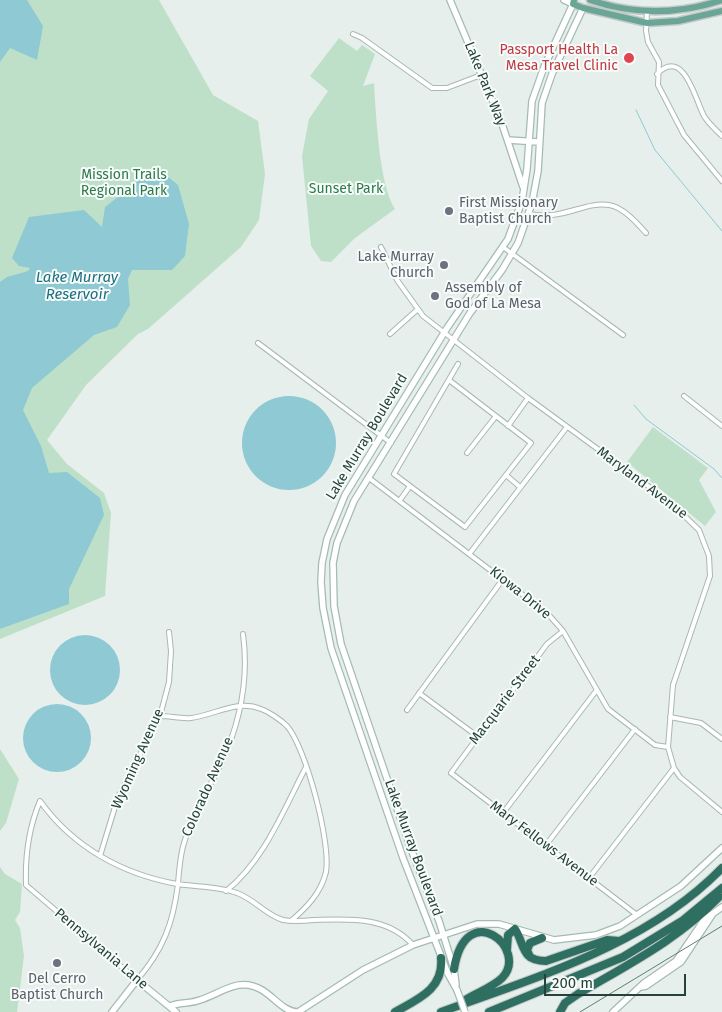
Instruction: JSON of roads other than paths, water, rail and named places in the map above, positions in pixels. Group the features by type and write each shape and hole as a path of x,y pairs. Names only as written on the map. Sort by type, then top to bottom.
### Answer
{"highway":[{"path":"441,1012 532,981 621,941 660,918 722,868"},
{"path":"489,1012 623,957 682,921 722,888"},
{"path":"560,1012 565,1003 578,994 672,937 706,911 722,893"},
{"path":"455,1007 503,977 509,964 508,936 515,928 524,951 537,961 546,961 607,940 621,941"},
{"path":"454,969 460,946 466,938 474,934 490,934 499,939 507,949"},
{"path":"530,957 527,950 530,943 542,938"},
{"path":"395,1012 421,998 434,988 440,976 441,958"}],"main road":[{"name":"Lake Park Way","path":"450,0 508,140 539,142"},
{"path":"564,0 574,2 582,8 647,23 678,21 722,11"},
{"path":"588,0 646,12 676,12 722,0"},
{"name":"Lake Murray Boulevard","path":"457,990 454,969 443,934 411,849 341,644 336,623 332,582 337,543 354,501 392,443 453,340 511,254 529,214 538,171 542,103 547,87 582,8 588,0"},
{"name":"Lake Murray Boulevard","path":"465,1012 457,990 441,958 402,855 331,648 325,624 321,582 327,539 337,511 444,333 503,248 515,220 524,189 532,101 536,85 574,2"},
{"path":"508,140 524,189"},
{"path":"376,780 386,776"},
{"path":"170,1006 177,1003 201,1000 241,984 258,988 293,1012 302,1011 363,970 413,945 433,937 485,923 515,928 542,938 572,939 596,935 620,926 637,916 680,886 722,848"},
{"path":"402,855 411,849"},
{"path":"613,1012 641,987 676,961 708,915 712,915 722,907"},
{"name":"Pennsylvania Lane","path":"138,980 176,1012"},
{"name":"Colorado Avenue","path":"112,1012 138,980"}],"street":[{"path":"646,12 648,42 659,62 658,85 684,135 722,181"},
{"path":"352,34 362,38 432,88 447,88 480,75"},
{"path":"659,62 683,71 689,79 705,118 722,136"},
{"path":"657,74 663,69 672,66"},
{"path":"529,214 561,215 609,204 631,218 646,234"},
{"name":"Maryland Avenue","path":"381,247 396,280 418,309 444,333 528,398 670,502 695,524 706,542 710,562 708,583 679,662 673,685 668,746 674,768 680,777 722,812"},
{"path":"503,248 623,335"},
{"path":"390,334 418,309"},
{"path":"258,343 392,443"},
{"path":"449,380 531,443 465,527 394,474 458,364"},
{"path":"684,396 722,426"},
{"path":"508,426 528,398"},
{"path":"467,453 496,416"},
{"path":"470,553 567,427"},
{"path":"506,475 520,487"},
{"name":"Kiowa Drive","path":"369,478 537,604 563,631 608,709 655,745 668,746"},
{"path":"400,500 410,486"},
{"path":"407,710 503,579"},
{"name":"Macquarie Street","path":"451,773 543,649 563,631"},
{"name":"Wyoming Avenue","path":"100,856 118,797 160,716 169,682 171,651 168,632"},
{"name":"Colorado Avenue","path":"138,980 160,950 166,936 178,884 183,843 222,761 242,704 245,671 243,634"},
{"path":"503,812 596,691"},
{"path":"419,693 477,736"},
{"path":"160,716 190,718 242,704 261,709 286,726 306,767 320,815 326,865 324,878 316,895 291,920"},
{"path":"670,717 701,723 722,739"},
{"path":"546,845 635,729"},
{"path":"226,891 249,868 261,851 306,767"},
{"path":"589,878 674,768"},
{"name":"Mary Fellows Avenue","path":"451,773 637,916"},
{"name":"Pennsylvania Lane","path":"100,856 74,839 51,816 40,801 33,817 29,841 26,885 138,980"},
{"path":"100,856 141,876 178,884 236,892 268,912 291,920 369,920 403,935 413,945"}],"water":[{"path":"0,0 27,0 43,26 37,60 10,48 0,62"},
{"name":"Lake Murray Reservoir","path":"156,167 178,185 189,224 185,256 172,270 132,270 128,279 130,305 117,327 94,335 32,388 23,410 41,446 49,473 67,472 100,498 104,515 69,589 69,604 0,629 0,282 7,277 28,271 30,268 19,266 12,258 29,217 84,210 102,227 105,207"},
{"path":"289,396 307,400 322,410 332,425 336,443 332,461 322,476 307,486 289,490 271,486 256,476 246,461 242,443 246,425 256,410 271,400"},
{"path":"85,635 98,638 110,645 117,657 120,670 117,683 110,695 98,702 85,705 72,702 60,695 53,683 50,670 53,657 60,645 72,638"},
{"path":"57,704 70,707 81,714 88,725 91,738 88,751 81,762 70,769 57,772 44,769 33,762 26,751 23,738 26,725 33,714 44,707"}],"waterway":[{"path":"636,110 655,150 722,231"},
{"path":"634,405 646,419 714,469 722,478"}],"tram line":[{"path":"580,1012 722,926"}],"place":[{"name":"Passport Health La Mesa Travel Clinic","path":"629,58"},
{"name":"First Missionary Baptist Church","path":"449,211"},
{"name":"Lake Murray Church","path":"444,265"},
{"name":"Assembly of God of La Mesa","path":"435,296"},
{"name":"Del Cerro Baptist Church","path":"57,963"}],"park label":[{"name":"Mission Trails Regional Park","path":"124,184"},
{"name":"Sunset Park","path":"346,189"}]}
